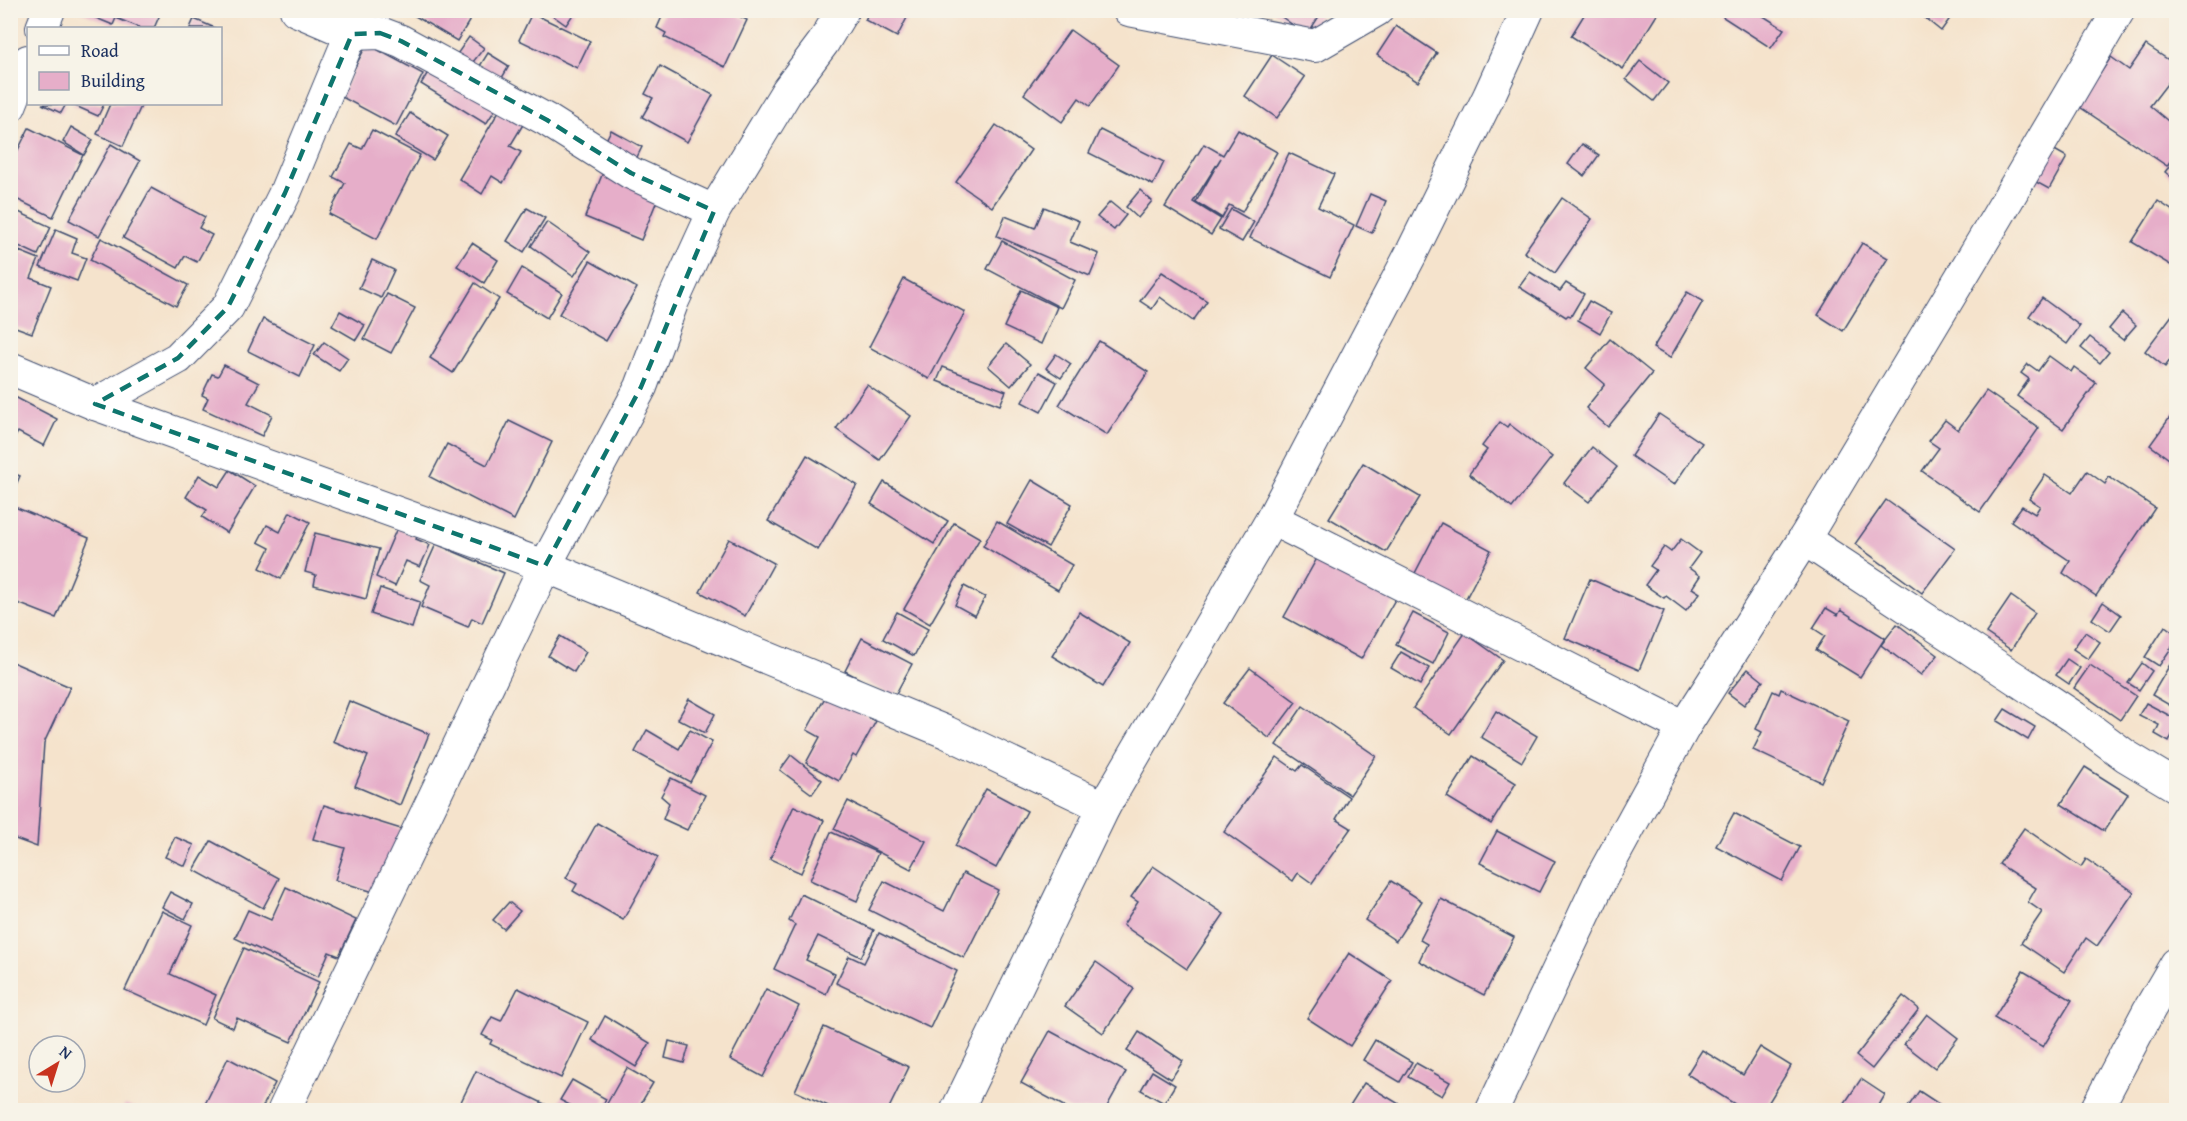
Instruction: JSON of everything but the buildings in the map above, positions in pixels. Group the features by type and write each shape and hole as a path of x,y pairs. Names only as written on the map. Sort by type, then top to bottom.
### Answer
{"street":[{"path":"42,27 49,10"},
{"path":"296,10 357,22 401,40 547,120 631,173 714,211"},
{"path":"284,1110 545,566 641,387 672,303 714,211 787,91 823,43 843,10"},
{"path":"1129,10 1315,46 1377,10"},
{"path":"957,1110 1104,807 1272,519 1412,252 1489,96 1527,10"},
{"path":"1491,1110 1602,877 1684,727 1804,539 2118,10"},
{"path":"95,404 178,358 228,307 285,194 357,22"},
{"path":"10,106 27,64"},
{"path":"10,368 95,404 545,566 946,732 1104,807"},
{"path":"1272,519 1684,727"},
{"path":"1804,539 2074,717 2126,756 2176,786"},
{"path":"2096,1110 2176,964"}],"highlighted area":[{"path":"380,33 401,41 547,120 631,173 714,211 641,387 545,566 95,404 178,358 228,307 285,193 352,34"}]}
